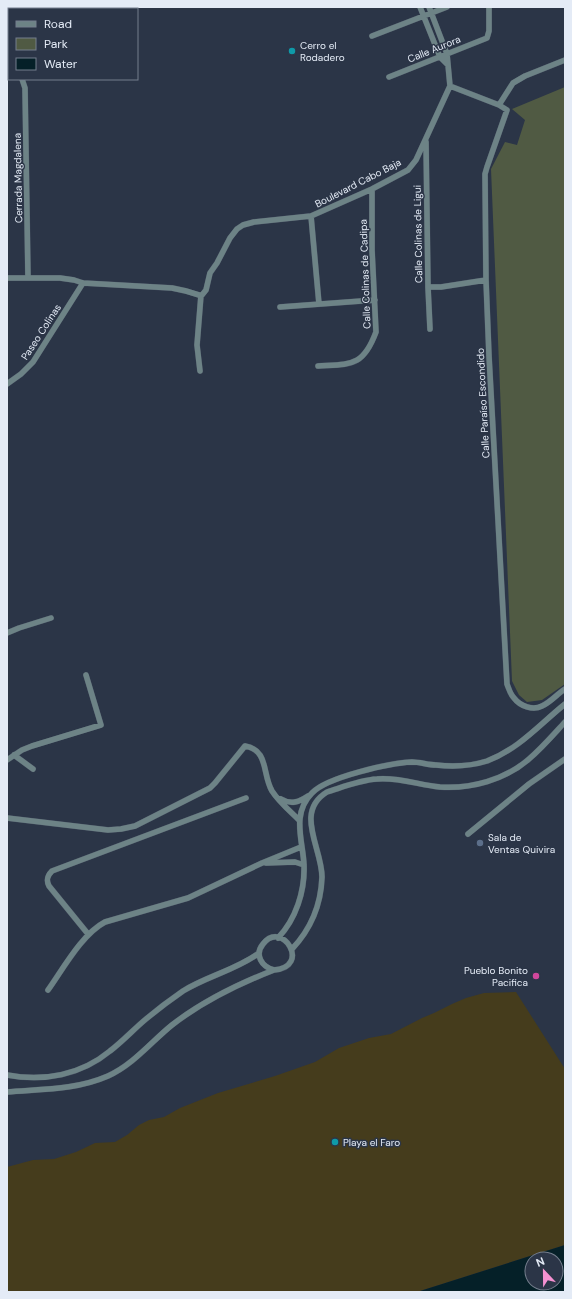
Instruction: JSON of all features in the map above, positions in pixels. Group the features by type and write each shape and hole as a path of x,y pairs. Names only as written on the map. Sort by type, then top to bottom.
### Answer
{"street":[{"path":"420,7 440,57 447,64"},
{"path":"372,36 424,16 430,10 447,7"},
{"name":"Calle Aurora","path":"388,77 487,38 489,31 489,7"},
{"path":"430,10 447,54 450,86 499,105 513,83 525,76 565,60"},
{"name":"Cerrada Magdalena","path":"22,80 25,88 28,278"},
{"name":"Boulevard Cabo Baja","path":"200,371 197,345 202,295 205,294 210,272 237,229 243,225 254,222 311,216 372,189 408,170 416,160 450,86"},
{"name":"Calle Paraíso Escondido","path":"499,105 506,109 507,112 487,167 486,174 486,280 507,684 514,699 524,706 532,708 540,708 565,689"},
{"name":"Calle Colinas de Ligui","path":"426,139 430,329"},
{"name":"Calle Colinas de Cadipa","path":"318,366 345,365 355,362 365,353 376,332 372,250 372,189"},
{"path":"311,216 319,304"},
{"path":"7,278 69,279 83,283 172,288 186,290 202,295"},
{"path":"428,286 441,287 486,280"},
{"name":"Paseo Colinas","path":"7,384 21,374 33,362 83,283"},
{"path":"280,307 375,300"},
{"path":"7,633 51,618"},
{"path":"7,760 22,750 101,725 86,675"},
{"path":"277,797 290,803 301,800 324,784 378,767 393,764 414,762 459,766 486,761 508,751 565,704"},
{"path":"292,950 309,927 316,912 320,896 322,876 320,860 310,818 315,803 320,796 327,792 375,779 390,778 441,787 464,787 476,785 498,778 527,761 565,722"},
{"path":"7,818 108,830 135,826 210,788 245,746 255,748 261,755 268,783 277,797 299,820"},
{"path":"14,755 33,769"},
{"path":"468,834 529,784 565,759"},
{"path":"278,938 289,924 298,905 304,875 299,820 305,802 311,793"},
{"path":"88,934 50,886 47,878 49,874 246,798"},
{"path":"48,990 88,934 99,925 188,898 262,863 301,847"},
{"path":"262,863 295,862 304,865"},
{"path":"271,938 284,940 289,944 292,950 290,962 286,967 280,970 268,968 263,964 259,953 261,946 271,938"},
{"path":"7,1076 36,1079 68,1074 83,1068 110,1052 146,1019 184,991 202,981 236,966 259,953"},
{"path":"7,1092 75,1086 96,1081 110,1075 130,1062 173,1025 202,1004 235,986 274,970"}],"green space":[{"path":"565,87 565,684 542,700 527,702 519,695 512,681 491,169 505,142 517,145 525,120 512,109"}],"sand":[{"name":"Playa el Faro","path":"516,992 565,1069 565,1245 546,1251 524,1251 524,1258 417,1292 7,1292 7,1167 33,1160 54,1159 76,1152 95,1143 115,1142 127,1135 139,1125 149,1120 164,1117 180,1108 218,1093 315,1062 339,1048 369,1038 391,1034 452,1004 484,993"}],"water":[{"path":"565,1245 565,1292 417,1292 524,1258 524,1291 564,1291 564,1251 546,1251"}],"place":[{"name":"Cerro el Rodadero","path":"292,51"},
{"name":"Sala de Ventas Quivira","path":"480,843"},
{"name":"Pueblo Bonito Pacifica","path":"536,976"},
{"name":"Playa el Faro","path":"335,1142"}]}
